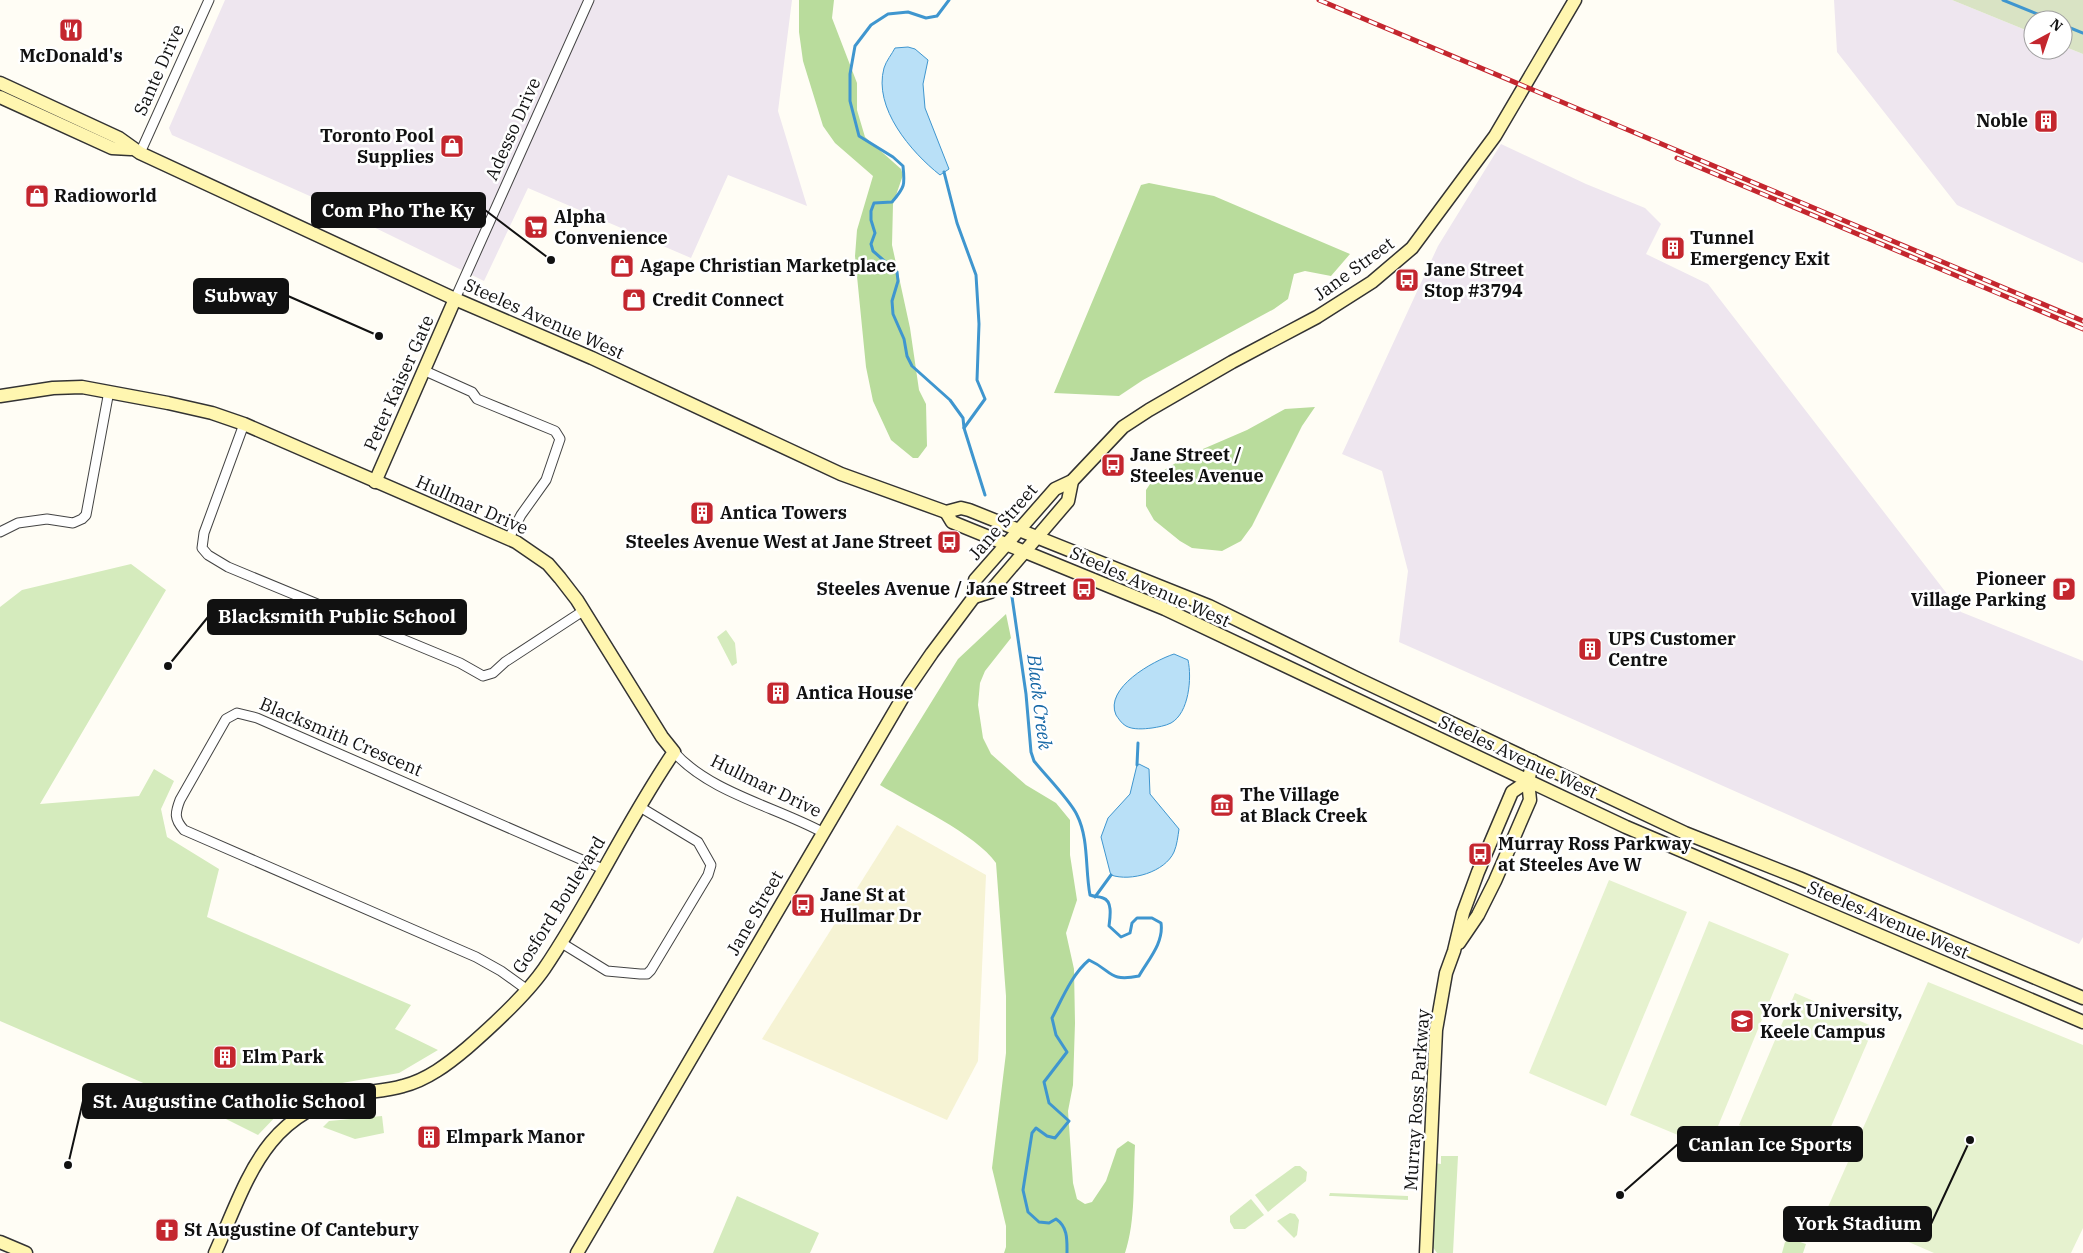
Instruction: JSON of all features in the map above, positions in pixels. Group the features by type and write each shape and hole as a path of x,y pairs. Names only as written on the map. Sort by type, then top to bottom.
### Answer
{"main road":[{"name":"Jane Street","path":"577,1253 822,832 910,685 974,597 975,580 1056,489 1072,481 1123,427 1232,362 1317,317 1372,282 1412,248 1490,143 1575,0"},
{"name":"Steeles Avenue West","path":"0,82 119,138 136,151 455,299 592,358 841,474 946,512 961,508 970,510 1209,606 1358,679 1685,833 1799,878 2083,998"},
{"path":"20,106 25,94"},
{"name":"Steeles Avenue West","path":"0,97 112,148 136,151"},
{"name":"Peter Kaiser Gate","path":"375,482 455,299"},
{"name":"Hullmar Drive","path":"0,396 52,388 82,387 212,413 244,424 375,482 509,538 548,564 560,578 583,610 662,737 674,752"},
{"name":"Jane Street","path":"974,597 990,592 1068,501 1072,481"},
{"name":"Steeles Avenue West","path":"946,512 952,522 1165,609 1349,698 1635,831 2083,1022"},
{"path":"1349,698 1358,679"},
{"name":"Gosford Boulevard","path":"214,1253 259,1156 286,1125 314,1107 335,1099 394,1088 424,1079 468,1048 526,989 543,970 674,752"},
{"name":"Murray Ross Parkway","path":"1454,951 1478,915 1496,882 1530,800 1528,780 1533,761"},
{"name":"Murray Ross Parkway","path":"1426,1253 1436,1030 1446,973 1469,896 1512,792 1528,780"},
{"path":"0,1242 26,1253"}],"street":[{"name":"Sante Drive","path":"136,151 209,0"},
{"name":"Adesso Drive","path":"455,299 589,0"},
{"path":"423,370 472,392 477,399 555,431 560,440 546,480 520,515 509,538"},
{"path":"0,532 18,522 48,520 73,523 86,515 109,391"},
{"path":"244,424 204,533 202,548 217,561 460,663 483,676 493,673 505,662 583,610"},
{"name":"Blacksmith Crescent","path":"526,989 501,971 476,957 184,830 177,822 175,812 226,719 237,713 257,718 603,869"},
{"name":"Hullmar Drive","path":"674,752 682,761 715,784 801,820 822,832"},
{"path":"560,942 607,970 647,974 669,941 708,875 711,864 698,842 640,807"}],"shaded area":[{"path":"225,0 792,0 778,111 807,206 728,175 691,258 528,188 484,281 312,197 172,135 169,128"},
{"path":"1834,0 1952,0 2023,29 2023,60 2073,60 2073,50 2083,54 2083,263 1957,205 1837,52"},
{"path":"1501,144 1586,184 1645,208 1661,224 1646,254 1708,284 1961,612 2083,661 2083,937 2079,944 1399,642 1408,571 1382,471 1342,454 1438,246"},
{"path":"897,825 986,875 978,1061 947,1120 762,1039"}],"green space":[{"path":"799,0 834,0 832,18 857,83 857,110 865,137 901,169 903,175 893,204 892,245 910,328 919,390 926,404 927,446 918,458 913,458 891,440 873,401 866,367 855,256 857,230 873,176 835,143 823,126 803,61 799,32"},
{"path":"1952,0 2083,0 2083,54 2073,50 2073,10 2023,10 2023,29"},
{"path":"1149,183 1214,196 1350,254 1331,276 1305,271 1294,274 1288,299 1274,309 1143,380 1119,396 1054,393 1141,185"},
{"path":"1315,407 1302,426 1252,526 1241,541 1222,551 1192,548 1154,520 1146,506 1146,490 1156,475 1189,455 1247,430 1285,409"},
{"path":"131,564 166,590 40,804 139,796 154,769 174,781 161,809 167,837 219,869 207,917 411,1005 395,1029 438,1050 399,1073 325,1086 281,1111 258,1135 222,1117 0,1021 0,607 22,590"},
{"path":"1006,614 1011,638 985,671 980,683 978,705 983,738 991,754 1026,785 1056,803 1070,820 1070,855 1077,900 1066,933 1074,969 1073,1085 1068,1111 1073,1183 1077,1199 1085,1204 1092,1202 1106,1181 1117,1149 1128,1141 1135,1145 1131,1227 1125,1253 1004,1253 1006,1247 1006,1226 992,1168 1006,1053 1006,996 996,863 974,841 942,820 880,785 958,659"},
{"path":"726,630 735,643 737,663 732,666 717,637"},
{"path":"1609,880 1687,912 1606,1106 1529,1073"},
{"path":"1709,921 1789,954 1709,1148 1630,1115"},
{"path":"1928,982 2083,1045 2083,1228 2071,1253 1934,1253 1828,1207"},
{"path":"1795,993 1874,1027 1817,1159 1739,1125"},
{"path":"382,1116 384,1133 355,1139 323,1127 329,1121"},
{"path":"1441,1156 1458,1156 1453,1253 1437,1253 1432,1246 1435,1163 1441,1164"},
{"path":"1295,1166 1300,1166 1307,1172 1306,1181 1268,1212 1255,1195"},
{"path":"1330,1193 1408,1196 1408,1200 1329,1196"},
{"path":"737,1196 819,1233 810,1253 713,1253"},
{"path":"1251,1199 1264,1215 1245,1229 1234,1229 1230,1222 1230,1216"},
{"path":"1290,1213 1295,1214 1299,1220 1297,1235 1294,1238 1277,1221"},
{"path":"1791,1239 1806,1244 1803,1253 1782,1253 1785,1242"}],"water":[{"path":"908,47 915,49 928,60 923,84 925,108 949,169 940,175 907,142 889,113 884,98 882,83 886,63 895,48"},
{"path":"1174,654 1188,660 1189,667 1188,694 1182,711 1171,723 1162,726 1139,729 1125,725 1116,715 1114,705 1117,695 1143,669"},
{"path":"1139,764 1149,769 1150,794 1179,829 1177,841 1170,859 1155,870 1137,876 1119,877 1111,875 1101,837 1108,818 1130,794 1137,765"}],"waterway":[{"name":"Black Creek","path":"949,0 937,16 926,18 908,12 888,14 871,25 855,46 850,74 850,101 859,136 893,157 903,166 903,185 896,197 892,202 874,203 871,211 871,220 875,233 871,244 873,251 897,272 898,281 892,301 893,314 904,339 907,356 912,366 950,400 963,418 964,428 985,495"},
{"path":"2003,0 2028,10"},
{"path":"2073,29 2083,33"},
{"path":"944,172 957,223 976,275 979,324 977,380 985,399 964,428"},
{"name":"Black Creek","path":"1012,597 1026,694 1031,752 1034,761 1074,809 1081,824 1090,895 1106,900 1110,906 1109,926 1121,937 1130,933 1132,923 1137,918 1152,918 1161,923 1158,944 1139,976 1121,978 1089,960 1072,979 1052,1018 1056,1035 1067,1052 1044,1082 1049,1103 1069,1121 1055,1138 1047,1136 1036,1128 1032,1133 1023,1190 1028,1212 1039,1222 1049,1223 1056,1219 1063,1226 1066,1234 1067,1253"},
{"path":"1137,765 1138,743"},
{"path":"1095,897 1111,875"}],"railway":[{"path":"1319,0 2083,321"},
{"path":"1677,158 2083,329"}],"place":[{"name":"McDonald's","path":"71,30"},
{"name":"Noble","path":"2046,121"},
{"name":"Toronto Pool Supplies","path":"452,146"},
{"name":"Radioworld","path":"37,196"},
{"name":"Alpha Convenience","path":"536,227"},
{"name":"Tunnel Emergency Exit","path":"1673,248"},
{"name":"Com Pho The Ky","path":"551,260"},
{"name":"Agape Christian Marketplace","path":"622,266"},
{"name":"Jane Street Stop #3794","path":"1407,280"},
{"name":"Credit Connect","path":"634,300"},
{"name":"Subway","path":"379,336"},
{"name":"Jane Street / Steeles Avenue","path":"1113,465"},
{"name":"Antica Towers","path":"702,513"},
{"name":"Steeles Avenue West at Jane Street","path":"949,542"},
{"name":"Steeles Avenue / Jane Street","path":"1084,589"},
{"name":"Pioneer Village Parking","path":"2064,589"},
{"name":"UPS Customer Centre","path":"1590,649"},
{"name":"Blacksmith Public School","path":"168,666"},
{"name":"Antica House","path":"778,693"},
{"name":"The Village at Black Creek","path":"1222,805"},
{"name":"Murray Ross Parkway at Steeles Ave W","path":"1480,854"},
{"name":"Jane St at Hullmar Dr","path":"803,905"},
{"name":"York University, Keele Campus","path":"1742,1021"},
{"name":"Elm Park","path":"225,1057"},
{"name":"Elmpark Manor","path":"429,1137"},
{"name":"York Stadium","path":"1970,1140"},
{"name":"St. Augustine Catholic School","path":"68,1165"},
{"name":"Canlan Ice Sports","path":"1620,1195"},
{"name":"St Augustine Of Cantebury","path":"167,1230"}]}
